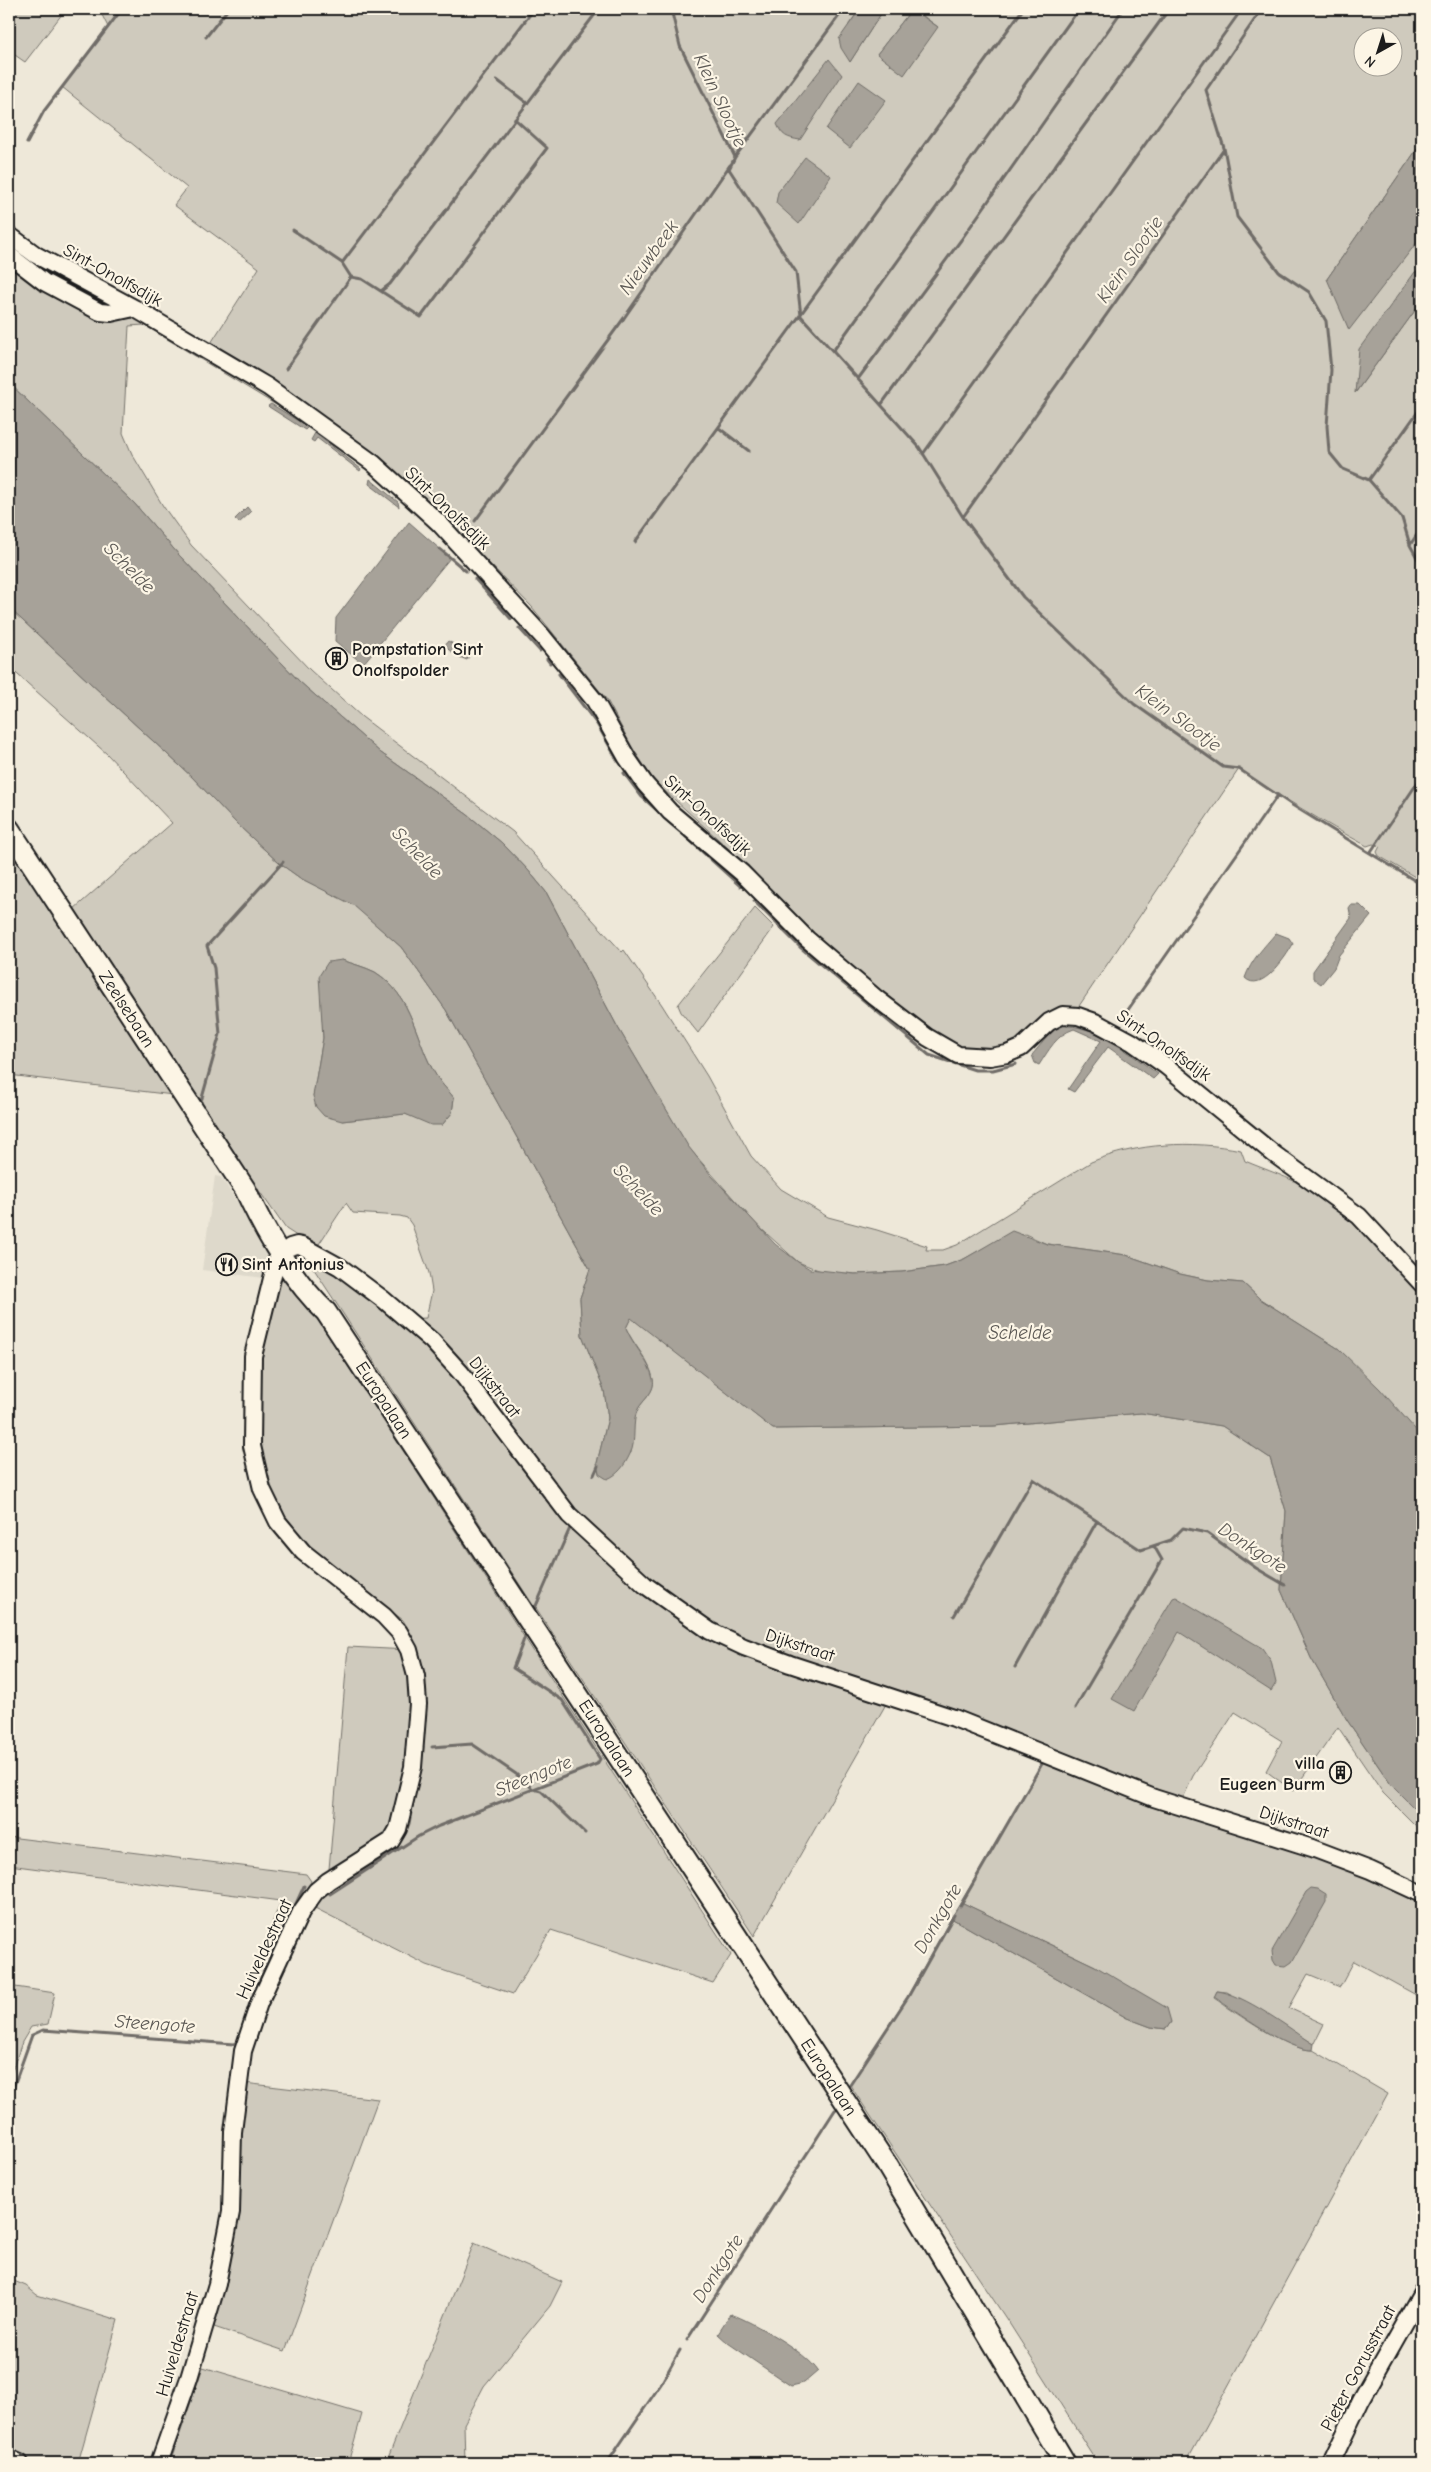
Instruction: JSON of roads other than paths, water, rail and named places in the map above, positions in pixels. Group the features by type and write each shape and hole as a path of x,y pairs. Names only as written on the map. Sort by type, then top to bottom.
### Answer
{"main road":[{"name":"Zeelsebaan","path":"9,829 245,1189 269,1215 286,1251 321,1299 326,1312"},
{"name":"Europalaan","path":"326,1312 887,2165 1065,2463"},
{"name":"Europalaan","path":"887,2165 904,2186 1077,2463"}],"street":[{"name":"Sint-Onolfsdijk","path":"9,235 36,255 134,308 268,387 373,463 439,523 543,637 595,700 627,758 645,784 670,812 742,873 807,939 898,1015 939,1046 958,1055 990,1057 1013,1052 1021,1048 1049,1022 1063,1015 1078,1016 1096,1022 1132,1042 1166,1066 1274,1154 1359,1216 1393,1250 1422,1284"},
{"path":"9,255 44,282 100,312 111,313 134,308"},
{"name":"Dijkstraat","path":"286,1251 297,1244 340,1267 420,1330 461,1373 569,1515 645,1585 710,1631 744,1647 790,1664 954,1718 1154,1798 1312,1848 1370,1870 1422,1894"},
{"name":"Huiveldestraat","path":"159,2463 189,2378 217,2284 231,2212 233,2132 243,2051 259,2003 301,1912 316,1891 328,1881 391,1842 398,1829 413,1767 418,1704 416,1676 409,1650 399,1632 384,1616 302,1552 278,1522 262,1489 252,1446 253,1356 276,1262 286,1251"},
{"name":"Pieter Gorusstraat","path":"1330,2463 1361,2400 1422,2292"},
{"path":"9,2458 20,2463"}],"water":[{"path":"860,9 884,9 850,62 841,48 839,39"},
{"path":"912,9 938,27 904,75 877,54"},
{"path":"829,59 842,75 800,140 786,136 777,124"},
{"path":"859,81 886,100 850,148 826,129"},
{"path":"1422,142 1422,238 1349,330 1327,279"},
{"path":"805,157 831,176 799,224 776,203 778,192"},
{"path":"1415,272 1422,272 1422,301 1355,393 1359,349"},
{"name":"Schelde","path":"9,383 134,503 179,555 300,682 381,753 468,815 502,843 528,870 546,892 617,1026 688,1146 711,1175 775,1244 798,1262 810,1269 855,1274 902,1272 945,1266 964,1259 1012,1231 1047,1244 1126,1255 1180,1274 1208,1280 1243,1283 1260,1299 1339,1349 1380,1389 1422,1437 1422,1816 1392,1786 1347,1720 1311,1658 1281,1590 1286,1511 1270,1458 1222,1426 1141,1413 994,1426 773,1429 631,1318 626,1328 651,1372 653,1387 636,1414 632,1449 626,1462 618,1472 607,1479 599,1474 597,1463 608,1418 604,1390 582,1335 580,1298 590,1269 446,1010 401,947 353,905 300,878 279,863 238,825 192,777 9,608"},
{"path":"271,404 308,427 305,430 268,406"},
{"path":"315,433 361,469 360,471 317,438 314,442 311,440"},
{"path":"370,479 398,502 399,507 369,484"},
{"path":"247,507 251,512 239,523 235,519"},
{"path":"409,522 450,558 363,664 335,641 336,618"},
{"path":"448,641 466,651 469,656 467,660 457,656 444,646"},
{"path":"1351,905 1360,905 1371,916 1339,955 1334,968 1321,984 1313,978 1313,971 1351,918 1349,908"},
{"path":"1276,933 1289,938 1293,944 1272,972 1265,978 1251,982 1245,978 1248,971 1262,949"},
{"path":"342,960 375,972 388,982 406,1007 430,1064 439,1080 454,1098 452,1113 442,1125 431,1125 405,1114 342,1121 324,1116 316,1107 313,1096 323,1038 319,976 328,962"},
{"path":"1060,1026 1086,1029 1112,1041 1158,1074 1153,1079 1108,1047 1074,1092 1068,1089 1101,1041 1074,1029 1058,1039 1039,1065 1035,1063 1032,1055 1053,1030"},
{"path":"1176,1597 1262,1648 1271,1661 1276,1683 1271,1691 1179,1632 1134,1711 1112,1699 1173,1598"},
{"path":"1311,1888 1318,1889 1326,1894 1326,1902 1292,1962 1286,1966 1276,1965 1273,1960 1272,1951 1306,1892"},
{"path":"961,1902 1095,1966 1167,2008 1171,2022 1166,2029 1151,2027 1127,2018 951,1918"},
{"path":"1217,1991 1228,1993 1253,2005 1314,2044 1313,2050 1302,2049 1262,2030 1214,1997"},
{"path":"731,2314 791,2347 812,2363 818,2371 804,2383 791,2386 728,2343 718,2334"}],"waterway":[{"path":"27,143 44,111 122,9"},
{"path":"206,37 228,9"},
{"path":"286,369 351,277 342,263 534,9"},
{"path":"381,291 390,284 599,9"},
{"name":"Klein Slootje","path":"671,9 680,46 735,157 729,169 796,272 801,316 919,447 963,517 1023,597 1134,704 1223,767 1239,769 1292,805 1422,885"},
{"name":"Nieuwbeek","path":"735,157 844,9"},
{"path":"635,542 1023,9"},
{"path":"833,351 1079,9"},
{"path":"858,379 961,240 1123,9"},
{"path":"881,405 1169,9"},
{"path":"1262,9 1206,90 1224,148 1237,217 1279,272 1309,292 1326,321 1331,370 1327,426 1329,452 1343,469 1369,480 1402,518 1410,545 1420,563 1422,577"},
{"path":"923,454 1237,16"},
{"path":"497,80 527,103"},
{"path":"351,277 362,279 421,317 547,148 515,119"},
{"name":"Klein Slootje","path":"963,517 1224,149"},
{"name":"Nieuwbeek","path":"475,521 624,318 730,165"},
{"path":"293,230 342,263"},
{"path":"1369,480 1422,406"},
{"path":"719,428 749,451"},
{"path":"1410,545 1422,527"},
{"path":"440,549 466,571"},
{"path":"475,579 511,619"},
{"path":"519,628 540,651"},
{"path":"547,659 550,663"},
{"path":"559,674 597,724 618,761"},
{"path":"624,773 642,797 672,824"},
{"path":"1370,853 1422,776"},
{"path":"1123,1017 1278,795"},
{"path":"686,837 740,886"},
{"path":"200,1105 220,1034 214,968 207,946 283,862"},
{"path":"754,901 800,947 929,1055 975,1070 993,1070 1016,1064"},
{"name":"Steengote","path":"594,1475 598,1466"},
{"path":"954,1616 1033,1479 1141,1550 1171,1540 1183,1528 1207,1533 1256,1568 1285,1585"},
{"path":"1015,1667 1097,1521"},
{"name":"Steengote","path":"535,1608 570,1528"},
{"name":"Donkgote","path":"1075,1708 1162,1560 1154,1546"},
{"name":"Steengote","path":"330,1894 419,1836 439,1826 597,1764 600,1759 562,1700 513,1668 526,1634"},
{"path":"432,1747 472,1744 516,1774 533,1789 541,1791 585,1833"},
{"name":"Donkgote","path":"960,1906 1043,1762"},
{"name":"Steengote","path":"293,1910 304,1886"},
{"name":"Donkgote","path":"850,2085 908,1997 954,1915"},
{"name":"Steengote","path":"241,2032 254,1993 285,1927"},
{"name":"Steengote","path":"9,2164 12,2091 32,2035 43,2030 234,2044 239,2040"},
{"name":"Donkgote","path":"687,2340 835,2110"},
{"name":"Donkgote","path":"607,2463 661,2384 680,2350"}],"place":[{"name":"Pompstation Sint Onolfspolder","path":"336,659"},
{"name":"Sint Antonius","path":"226,1264"},
{"name":"villa Eugeen Burm","path":"1341,1773"}]}
